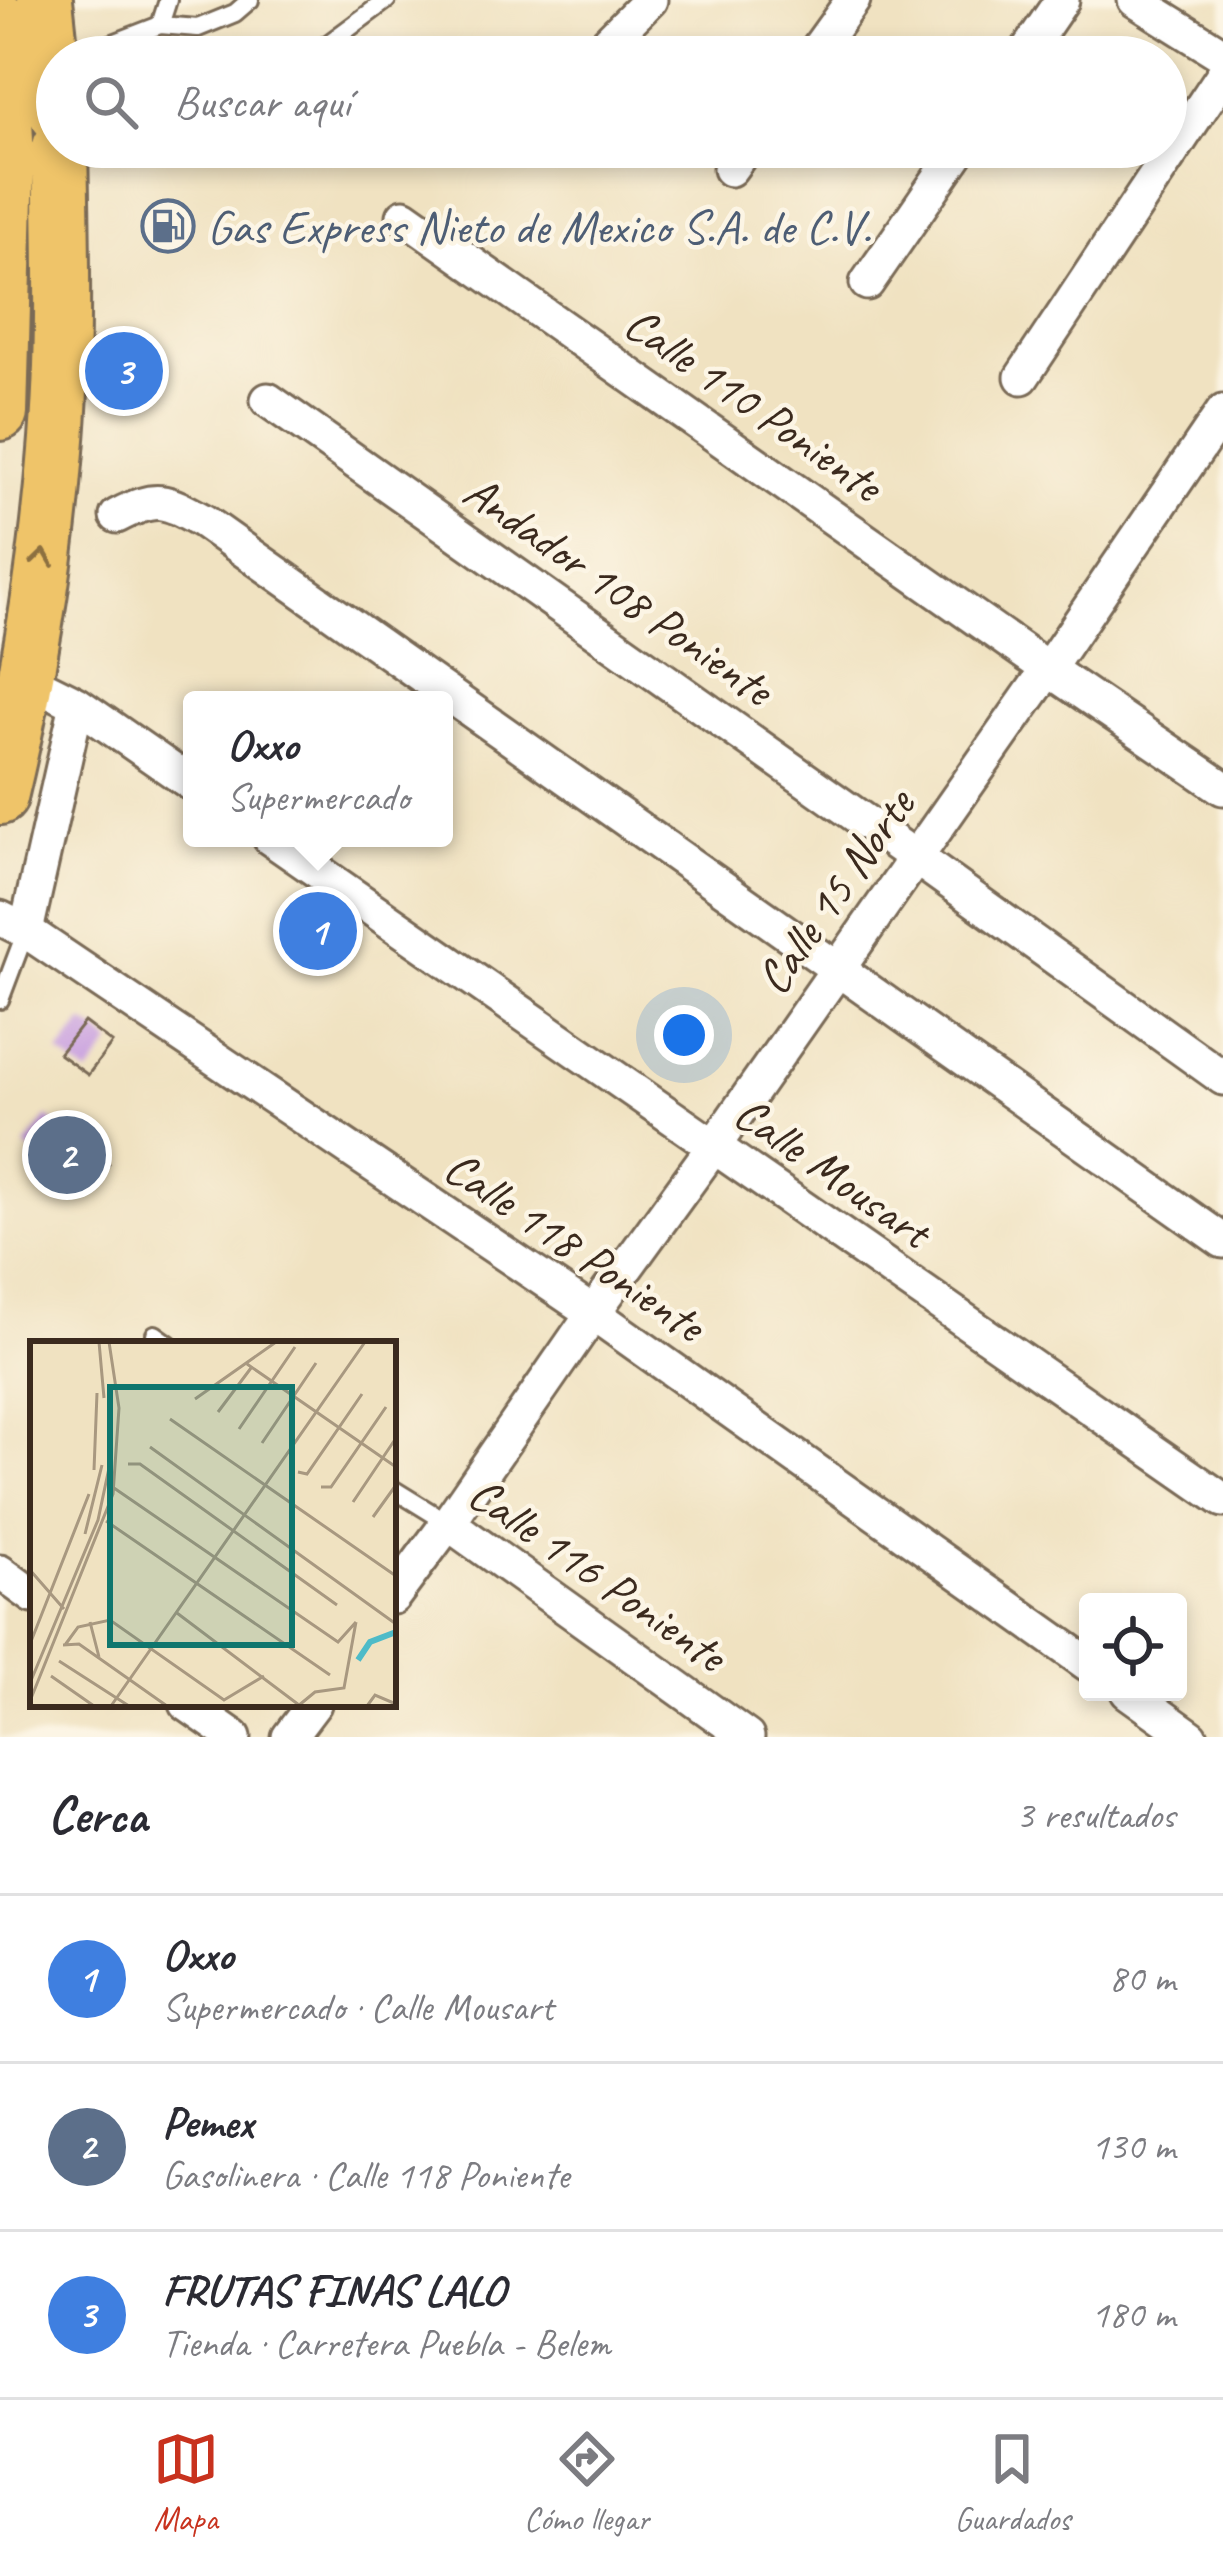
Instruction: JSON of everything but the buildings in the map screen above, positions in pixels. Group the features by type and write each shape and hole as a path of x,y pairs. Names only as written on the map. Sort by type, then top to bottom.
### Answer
{"main road":[{"path":"45,0 53,36"},
{"path":"0,19 7,161 0,413"},
{"path":"0,797 18,721 44,561 56,451 63,311 60,168"}],"street":[{"path":"614,36 650,0"},
{"path":"827,36 853,0"},
{"path":"1037,36 1062,0"},
{"path":"1135,0 1223,55"},
{"path":"1187,129 1223,75"},
{"path":"867,283 946,168"},
{"path":"1022,376 1161,168"},
{"name":"Calle 110 Poniente","path":"404,216 1223,788"},
{"name":"Andador 108 Poniente","path":"268,400 1223,1078"},
{"name":"Calle 15 Norte","path":"396,1593 714,1146 1223,412"},
{"path":"117,516 144,502 173,504 444,691"},
{"path":"25,678 76,704 183,778"},
{"path":"453,697 1223,1241"},
{"path":"13,924 76,704"},
{"name":"Calle Mousart","path":"283,847 1223,1500"},
{"name":"Calle 118 Poniente","path":"13,924 593,1312 1079,1658"},
{"name":"Calle 116 Poniente","path":"448,1523 747,1737"},
{"path":"0,1573 30,1594"},
{"path":"1141,1701 1191,1737"},
{"path":"191,1707 234,1737"},
{"path":"290,1737 312,1707"}],"lane":[{"path":"160,25 168,0"},
{"path":"139,36 160,25 198,28 235,13 250,0"},
{"path":"338,36 387,0"},
{"path":"0,1000 13,924"},
{"name":"Calle 116 Poniente","path":"396,1491 448,1523"}],"place":[{"name":"Gas Express Nieto de Mexico S.A. de C.V.","path":"168,226"},
{"name":"FRUTAS FINAS LALO","path":"124,371"},
{"name":"Oxxo","path":"318,931"},
{"name":"Pemex","path":"67,1155"}]}
